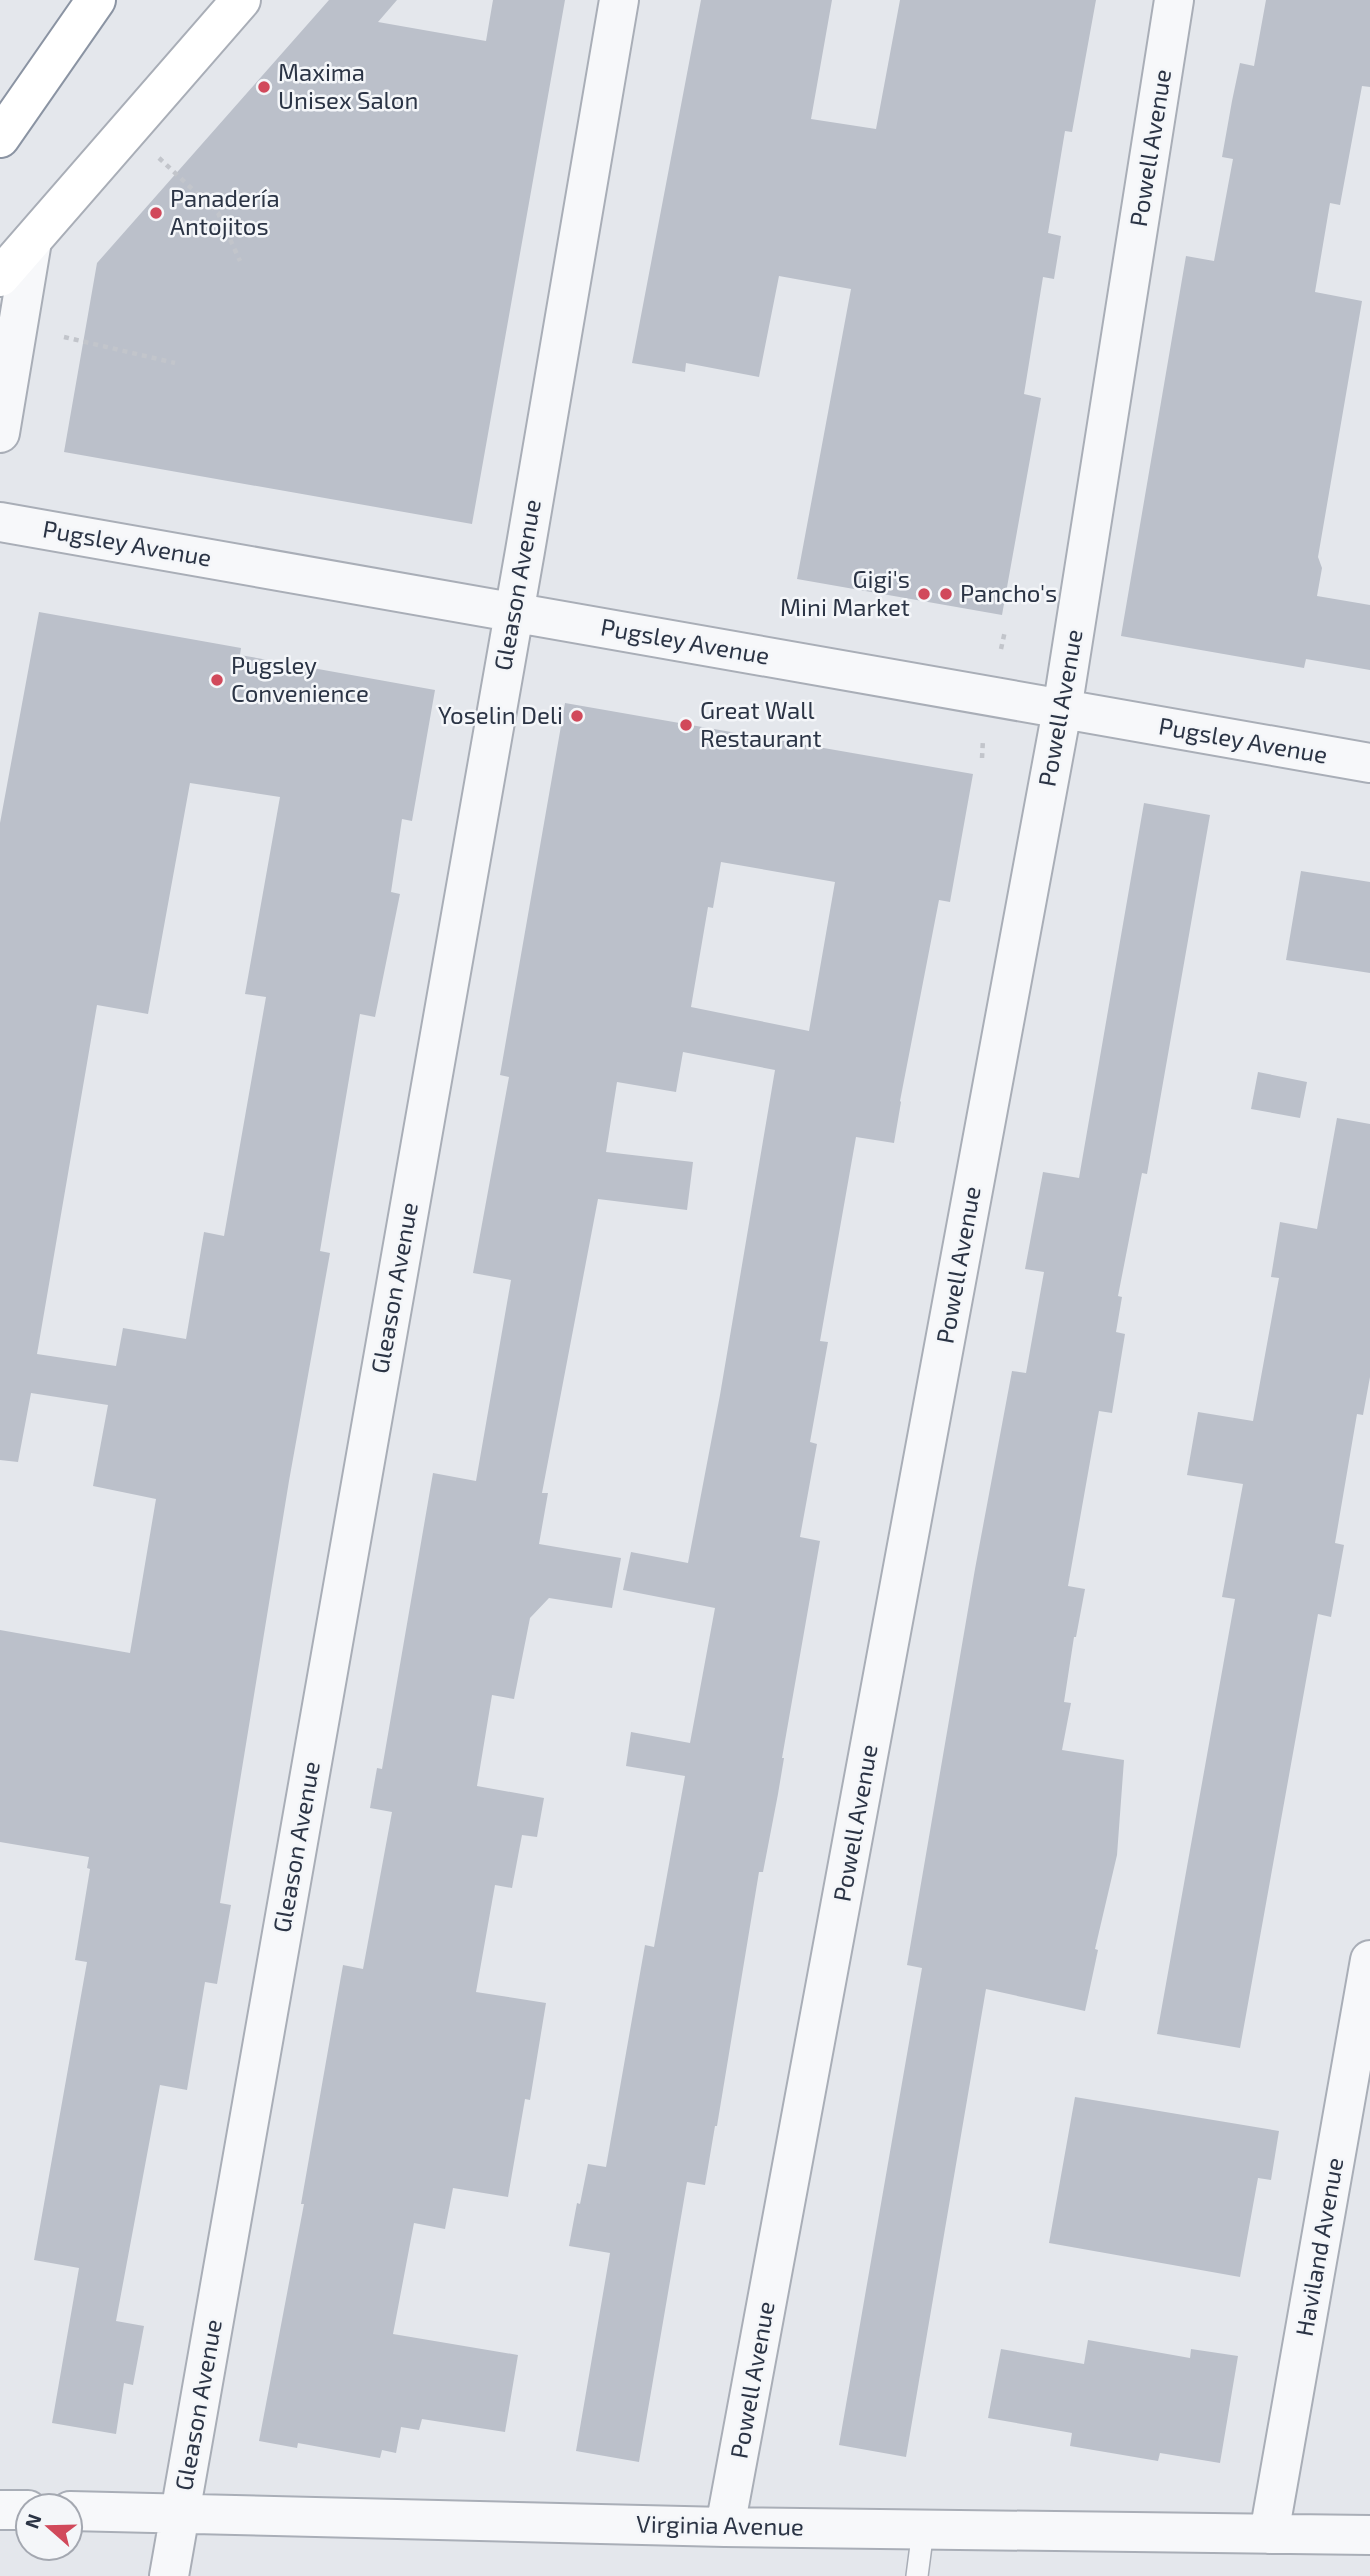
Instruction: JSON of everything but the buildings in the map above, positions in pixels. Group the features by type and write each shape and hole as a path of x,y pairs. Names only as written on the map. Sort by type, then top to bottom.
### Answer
{"main road":[{"path":"0,90 79,0"},
{"path":"0,138 96,0"},
{"path":"0,277 241,0"}],"street":[{"name":"Gleason Avenue","path":"169,2576 619,0"},
{"name":"Powell Avenue","path":"725,2527 1062,710 1174,0"},
{"path":"0,433 32,241"},
{"name":"Pugsley Avenue","path":"0,522 1370,763"},
{"name":"Haviland Avenue","path":"1269,2534 1370,1960"},
{"name":"Virginia Avenue","path":"84,2511 725,2527 1370,2535"}],"lane":[{"path":"917,2576 923,2530"}],"path":[{"path":"159,158 218,213 240,261"},
{"path":"64,337 175,363"},
{"path":"1001,649 1005,631"},
{"path":"982,758 984,739"}],"place":[{"name":"Maxima Unisex Salon","path":"264,87"},
{"name":"Panadería Antojitos","path":"156,213"},
{"name":"Gigi's Mini Market","path":"924,594"},
{"name":"Pancho's","path":"946,594"},
{"name":"Pugsley Convenience","path":"217,680"},
{"name":"Yoselin Deli","path":"577,716"},
{"name":"Great Wall Restaurant","path":"686,725"}]}
